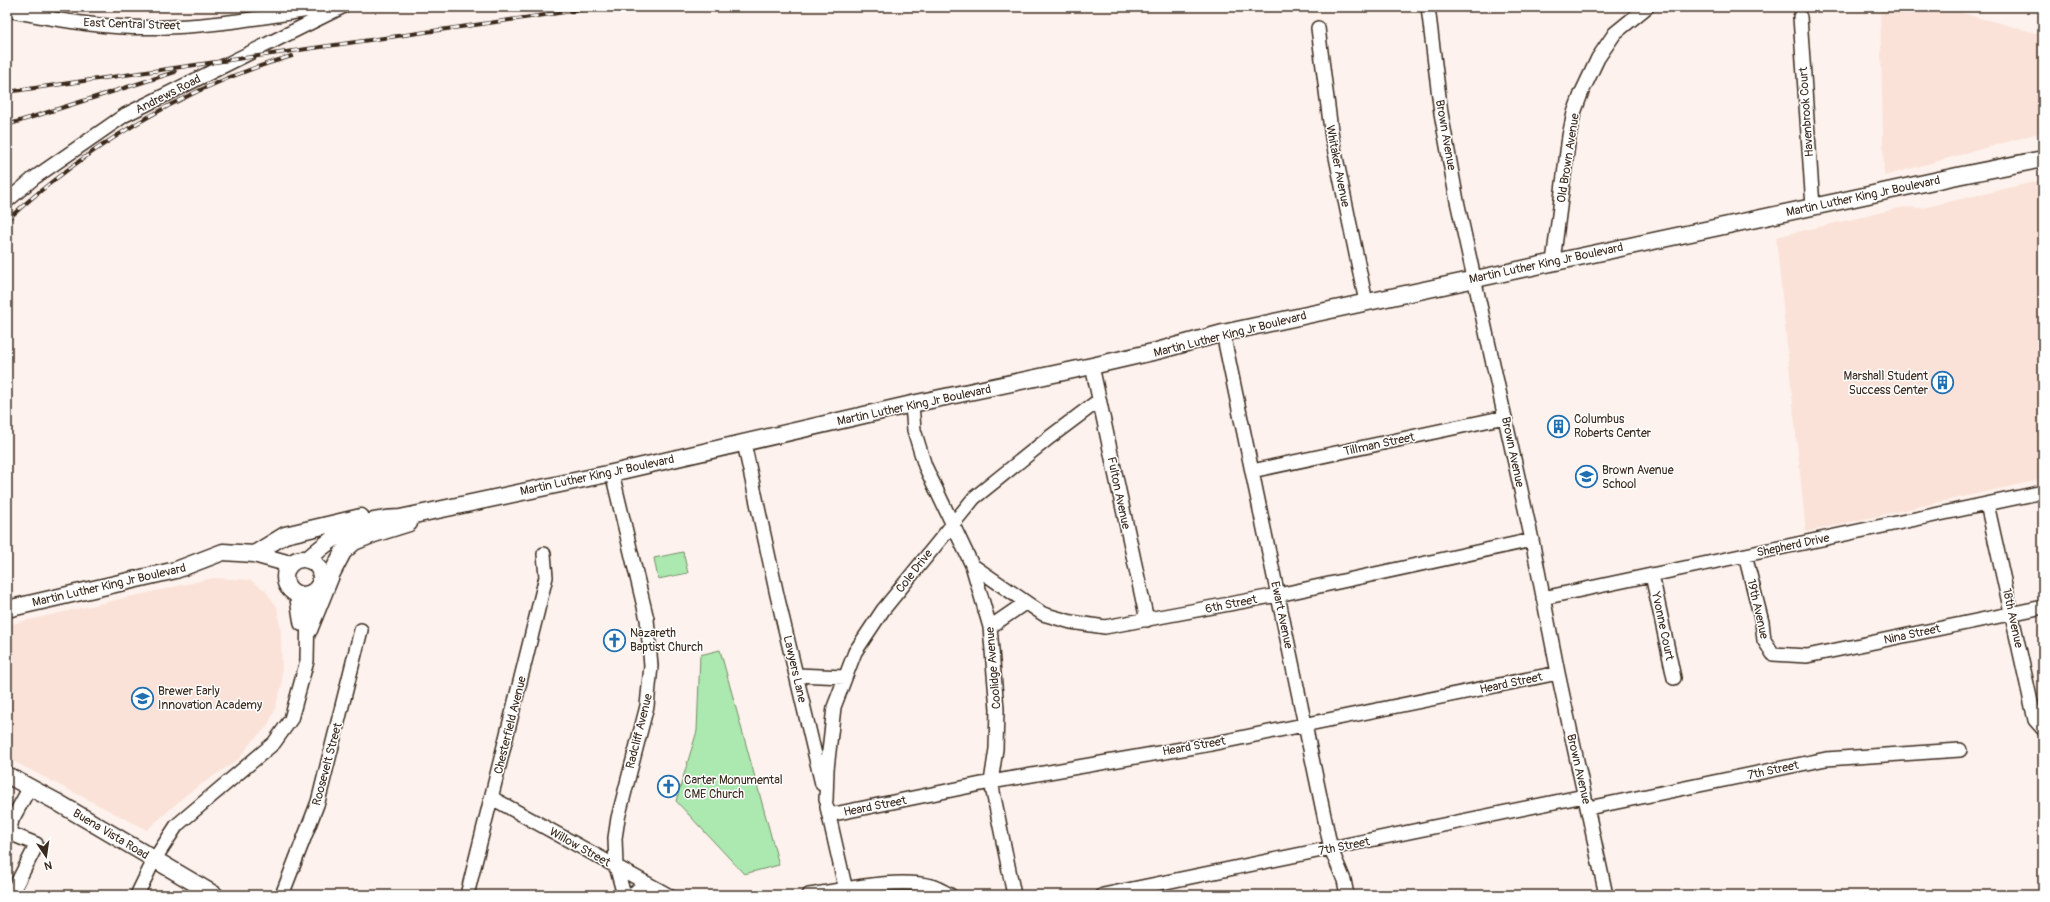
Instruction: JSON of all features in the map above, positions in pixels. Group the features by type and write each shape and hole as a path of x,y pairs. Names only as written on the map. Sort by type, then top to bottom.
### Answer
{"main road":[{"name":"Martin Luther King Jr Boulevard","path":"320,577 323,566 330,555 338,548 354,538 400,518 612,473 912,404 1092,366 1157,351 1223,333 1474,278 2043,159"},
{"name":"Martin Luther King Jr Boulevard","path":"254,554 285,535 306,529 387,511 425,512"},
{"path":"309,630 332,573 343,552 354,542 409,523 425,512"},
{"name":"Martin Luther King Jr Boulevard","path":"307,560 321,548 358,524 380,518 400,518"},
{"name":"Martin Luther King Jr Boulevard","path":"7,609 176,570 211,558 223,552 254,554 290,564"},
{"path":"211,558 221,561 261,565 277,573 285,580 291,590 296,593 307,594 313,592 317,588 320,577 317,566 307,560 301,559 290,564 285,574 285,580"},
{"name":"Buena Vista Road","path":"7,775 215,895"}],"street":[{"name":"East Central Street","path":"7,10 53,20 104,26 169,27 229,22 329,7"},
{"name":"Andrews Road","path":"7,202 34,178 125,115 342,7"},
{"name":"Old Brown Avenue","path":"1554,262 1569,136 1579,100 1598,58 1615,33 1647,7"},
{"name":"Brown Avenue","path":"1428,8 1441,113 1474,278 1532,540 1558,673 1606,895"},
{"name":"Havenbrook Court","path":"1800,17 1813,207"},
{"name":"Whitaker Avenue","path":"1318,28 1332,138 1366,302"},
{"name":"Ewart Avenue","path":"1223,333 1331,849 1344,880 1347,895"},
{"name":"Fulton Avenue","path":"1092,366 1098,401 1147,620"},
{"name":"Cole Drive","path":"826,800 827,769 834,707 855,652 883,610 974,498 1050,437 1098,401"},
{"name":"Coolidge Avenue","path":"912,404 914,430 925,466 972,565 990,627 997,709 996,749 991,782 1014,895"},
{"name":"Tillman Street","path":"1252,471 1505,417"},
{"name":"Lawyers Lane","path":"744,442 846,893"},
{"name":"Radcliff Avenue","path":"612,473 647,619 651,666 647,706 618,818 615,838 616,866 624,895"},
{"name":"Shepherd Drive","path":"1543,598 2043,492"},
{"name":"18th Avenue","path":"1987,504 2035,720 2043,729"},
{"name":"6th Street","path":"972,565 1043,614 1078,623 1105,627 1278,595 1532,540"},
{"name":"Chesterfield Avenue","path":"467,895 546,577 544,554"},
{"name":"19th Avenue","path":"1745,555 1764,640 1773,654 1781,655"},
{"name":"Yvonne Court","path":"1652,575 1674,678"},
{"path":"306,647 309,630 308,608 313,592"},
{"path":"137,895 154,860 177,825 274,743 290,719 307,661 306,647 296,593"},
{"path":"990,627 1025,603"},
{"name":"Nina Street","path":"1781,655 1807,656 2043,607"},
{"name":"Roosevelt Street","path":"282,895 318,802 361,630"},
{"name":"Heard Street","path":"829,815 991,782 1306,725 1558,673"},
{"path":"796,675 846,677"},
{"name":"7th Street","path":"1103,895 1331,849 1826,759 1960,750"},
{"path":"12,895 36,846 36,844 14,835 10,829 12,820 30,787"},
{"name":"Willow Street","path":"492,798 668,895"},
{"path":"809,895 846,893 911,883 932,886 950,895"},
{"path":"632,895 640,888 650,885"}],"shaded area":[{"path":"1880,7 1924,7 1955,11 2043,35 2043,132 1884,176"},
{"path":"2043,180 2043,479 1806,532 1776,237 1904,207 1923,208"},
{"name":"Brewer Early Innovation Academy","path":"213,578 250,580 265,590 277,607 281,633 282,684 274,712 267,727 252,741 239,759 187,794 147,830 7,758 7,625"}],"green space":[{"path":"683,552 688,573 658,579 654,558"},
{"path":"720,650 779,865 744,874 676,801 697,731 700,655"}],"railway":[{"path":"7,92 600,7"},
{"path":"2035,7 2043,9"},
{"path":"7,220 71,167 140,122 214,84 292,56"},
{"path":"7,125 175,72"}],"place":[{"name":"Marshall Student Success Center","path":"1943,383"},
{"name":"Columbus Roberts Center","path":"1559,426"},
{"name":"Brown Avenue School","path":"1587,477"},
{"name":"Nazareth Baptist Church","path":"615,640"},
{"name":"Brewer Early Innovation Academy","path":"143,698"},
{"name":"Carter Monumental CME Church","path":"668,787"}]}
